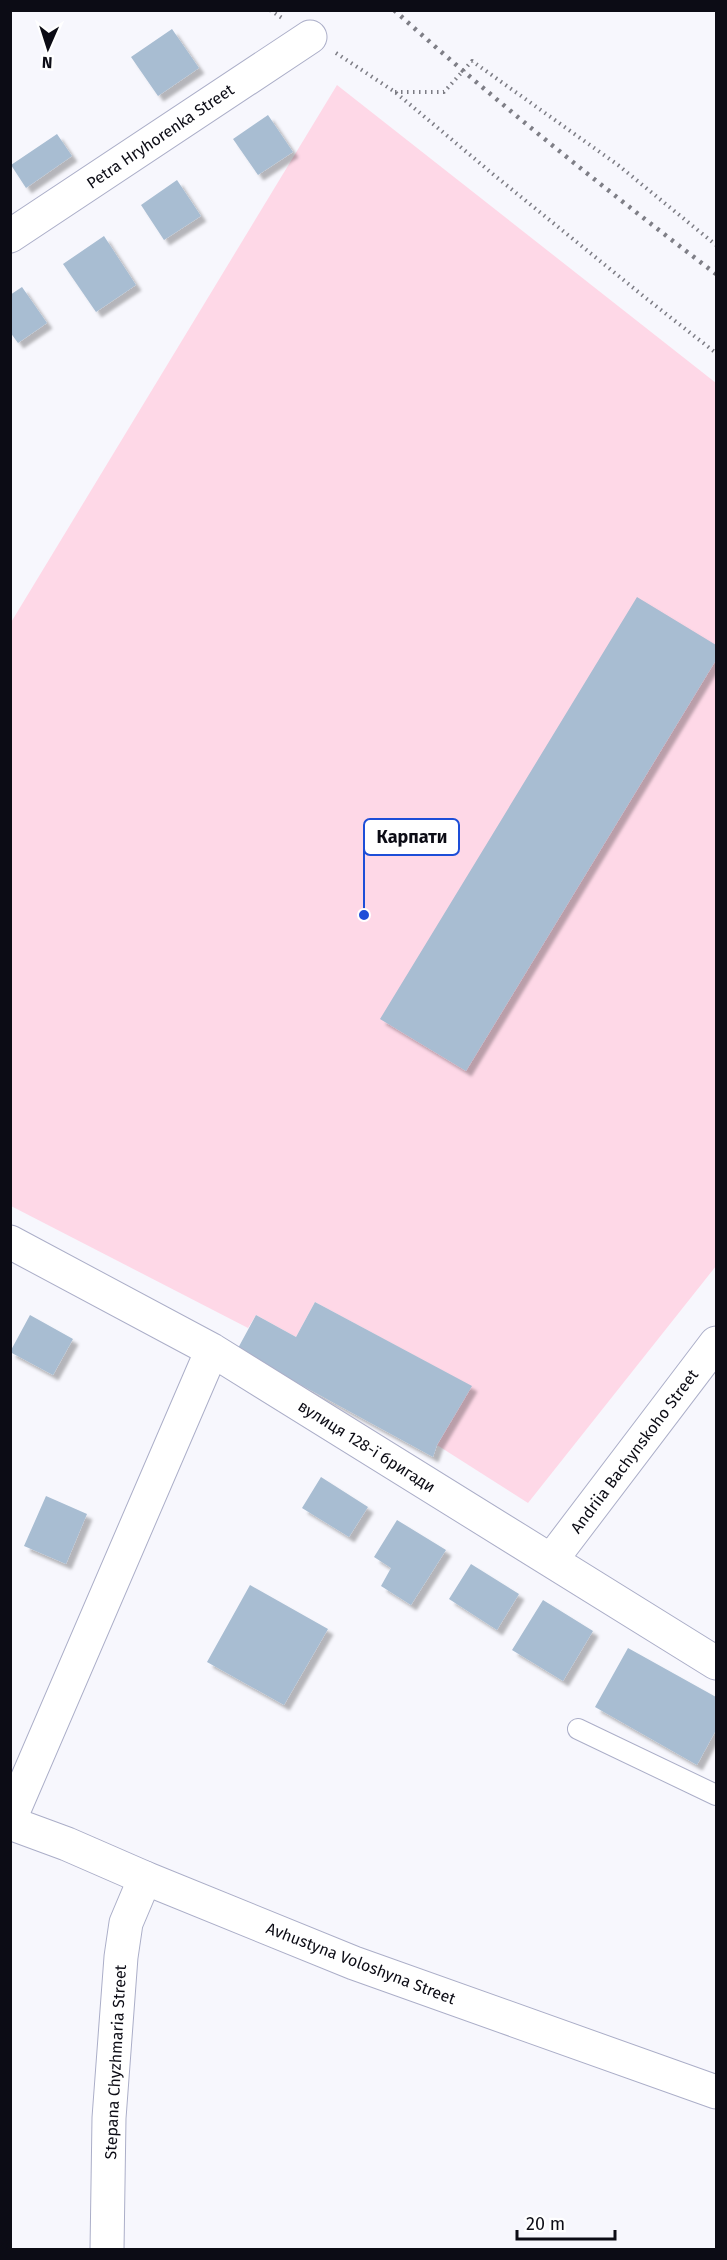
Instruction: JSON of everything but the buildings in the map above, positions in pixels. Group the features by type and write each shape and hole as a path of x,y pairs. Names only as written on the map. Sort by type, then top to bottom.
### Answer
{"street":[{"name":"Petra Hryhorenka Street","path":"10,236 310,37"},
{"name":"вулиця 128-ї бригади","path":"10,1242 212,1350 717,1663"},
{"name":"Andriia Bachynskoho Street","path":"552,1559 717,1344"},
{"path":"10,1821 212,1350"},
{"name":"Avhustyna Voloshyna Street","path":"10,1821 354,1963 717,2092"},
{"name":"Stepana Chyzhmaria Street","path":"107,2250 109,2118 121,1957 126,1923 144,1878"}],"lane":[{"path":"578,1729 714,1789"}],"path":[{"path":"270,10 395,92 494,176 717,353"},
{"path":"395,92 444,92 472,61 618,165 717,245"}],"shaded area":[{"path":"337,85 716,383 716,1266 528,1503 437,1445 471,1386 315,1302 296,1337 256,1315 248,1328 11,1206 10,624"}],"railway":[{"path":"394,10 552,145 716,274"}],"place":[{"name":"Карпати","path":"364,915"}]}
